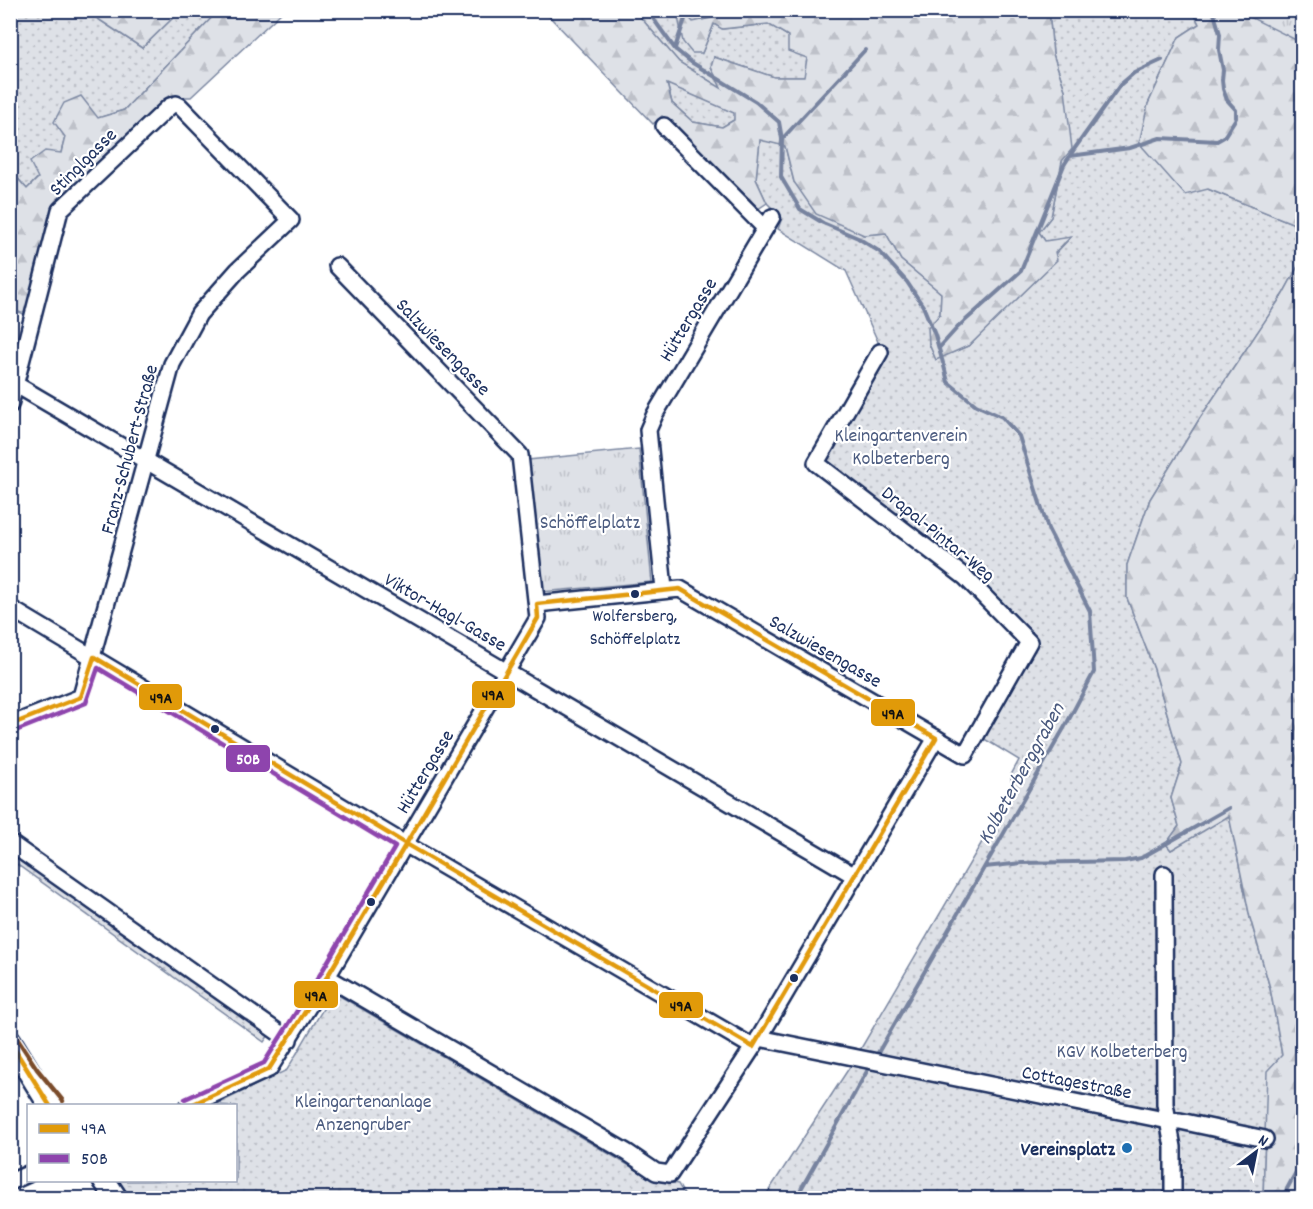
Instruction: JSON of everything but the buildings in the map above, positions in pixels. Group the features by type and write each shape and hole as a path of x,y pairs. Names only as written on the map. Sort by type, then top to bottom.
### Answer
{"street":[{"name":"Stinglgasse","path":"10,405 60,210 174,104 182,108 291,220"},
{"name":"Hüttergasse","path":"664,126 769,222 648,430 664,589"},
{"name":"Franz-Schubert-Straße","path":"94,657 172,364 200,314 238,270 291,220"},
{"name":"Salzwiesengasse","path":"337,266 520,455"},
{"name":"Drapal-Pintar-Weg","path":"880,352 816,463 965,576 1029,642 965,755"},
{"name":"Viktor-Hagl-Gasse","path":"15,384 855,876"},
{"name":"Hüttergasse","path":"192,1104 269,1069 327,977 538,618 520,455"},
{"name":"Salzwiesengasse","path":"537,604 680,589 965,755"},
{"path":"10,608 405,844 756,1043"},
{"path":"10,725 81,697 94,657"},
{"path":"327,977 628,1153 656,1172 670,1174 756,1043 936,738"},
{"path":"10,843 289,1040"},
{"path":"1164,874 1165,1104 1173,1147 1173,1198"},
{"path":"10,1041 55,1104"},
{"name":"Cottagestraße","path":"756,1043 880,1062 1265,1139"},
{"path":"32,1073 49,1104"},
{"path":"10,1182 27,1174"},
{"path":"105,1182 116,1198"}],"green space":[{"path":"719,10 762,13 768,13 769,10 1049,11 1053,54 1065,90 1072,149 1062,161 1051,217 1039,232 1045,241 1071,237 1055,252 1057,260 970,345 936,360 929,344 928,328 940,314 941,293 901,260 886,233 864,235 816,214 794,182 785,146 760,140 756,179 767,203 758,209 662,116 653,124 544,11 635,11 679,62 721,88 711,67 714,57 774,77 804,77 807,58 788,51 788,36 768,24 722,29 714,24 702,53 692,53 683,42 678,17 684,12 693,22 711,18","holes":["667,84 734,113 734,120 722,127 693,122 672,103"]},
{"path":"10,11 86,11 142,48 180,11 218,11 124,110 98,118 65,137 61,153 27,189 11,170"},
{"path":"86,11 180,11 142,48"},
{"path":"218,11 283,11 191,97 175,97 141,124 56,204 24,314 11,309 10,170 27,189 38,178 30,162 45,151 61,153 65,137 54,122 64,103 81,96 98,118 124,110"},
{"path":"635,11 719,11 711,18 693,22 702,53 714,24 723,29 769,24 788,36 807,58 805,77 774,77 714,57 722,89 679,62"},
{"path":"1049,11 1193,11 1199,24 1179,37 1148,104 1207,189 1302,227 1302,259 1283,294 1200,418 1150,499 1127,565 1127,598 1154,669 1182,764 1171,798 1179,826 1166,844 1171,850 1229,815 1250,918 1270,988 1282,1055 1265,1139 1263,1198 764,1198 853,1062 1012,791 1011,775 1019,760 981,737 1035,644 955,559 825,462 886,351 879,344 846,271 778,229 782,218 767,203 756,179 760,139 785,146 794,182 863,235 886,233 901,260 941,293 940,314 929,344 936,359 970,345 1070,238 1045,241 1039,232 1051,217 1062,161 1065,90 1053,54"},
{"path":"1193,11 1302,11 1302,227 1208,189 1185,195 1139,143 1148,104 1179,37 1199,24"},
{"path":"1238,11 1302,11 1302,43"},
{"path":"667,83 735,113 734,120 722,127 693,122 672,103"},
{"path":"1302,259 1302,1198 1263,1198 1267,1071 1282,1055 1270,988 1250,918 1229,816 1171,850 1166,844 1179,826 1171,798 1182,764 1154,669 1127,598 1127,565 1150,499 1200,418 1283,294"},
{"name":"Schöffelplatz","path":"639,449 652,582 541,592 528,460"},
{"path":"11,851 269,1035 264,1042 11,860"},
{"name":"Kleingartenanlage Anzengruber","path":"333,992 652,1179 678,1184 686,1198 131,1198 119,1182 237,1182 237,1104 217,1104 287,1070"}],"waterway":[{"name":"Kolbeterberggraben","path":"647,10 675,49 691,62 756,102 779,122 782,139 781,177 800,209 823,223 858,238 880,252 907,282 923,306 943,363"},
{"path":"675,48 688,10"},
{"path":"1070,156 1130,148 1160,138 1217,141 1224,137 1236,118 1236,110 1227,100 1223,89 1223,70 1219,50 1220,34 1213,10"},
{"path":"782,139 865,50"},
{"path":"939,348 958,327 1021,271 1064,165 1120,85 1134,73 1162,60"},
{"name":"Kolbeterberggraben","path":"875,1058 1094,672 1090,611 1048,529 1019,436 1002,417 976,405 948,382 944,366"},
{"path":"985,867 1022,863 1125,861 1141,858 1229,808"},
{"name":"Kolbeterberggraben","path":"796,1198 871,1064"},
{"path":"1081,1096 1157,1110"},
{"path":"1282,1198 1302,1161"}],"transit line":[{"name":"49A","path":"680,589 936,738 753,1047 406,844 538,618 537,604 680,589"},
{"name":"49A","path":"10,725 81,697 94,657 406,844"},
{"name":"50B","path":"13,732 86,703 98,668 395,847 321,973 264,1063 185,1099"},
{"name":"49A","path":"193,1104 269,1069 406,844"},
{"path":"16,1037 37,1069 63,1101"},
{"name":"49A","path":"10,1042 49,1104"}],"place":[{"name":"Wolfersberg, Schöffelplatz","path":"635,594"},
{"name":"Vereinsplatz","path":"1127,1148"}],"park label":[{"name":"Kleingartenverein Kolbeterberg","path":"901,446"},
{"name":"KGV Kolbeterberg","path":"1122,1050"}]}
